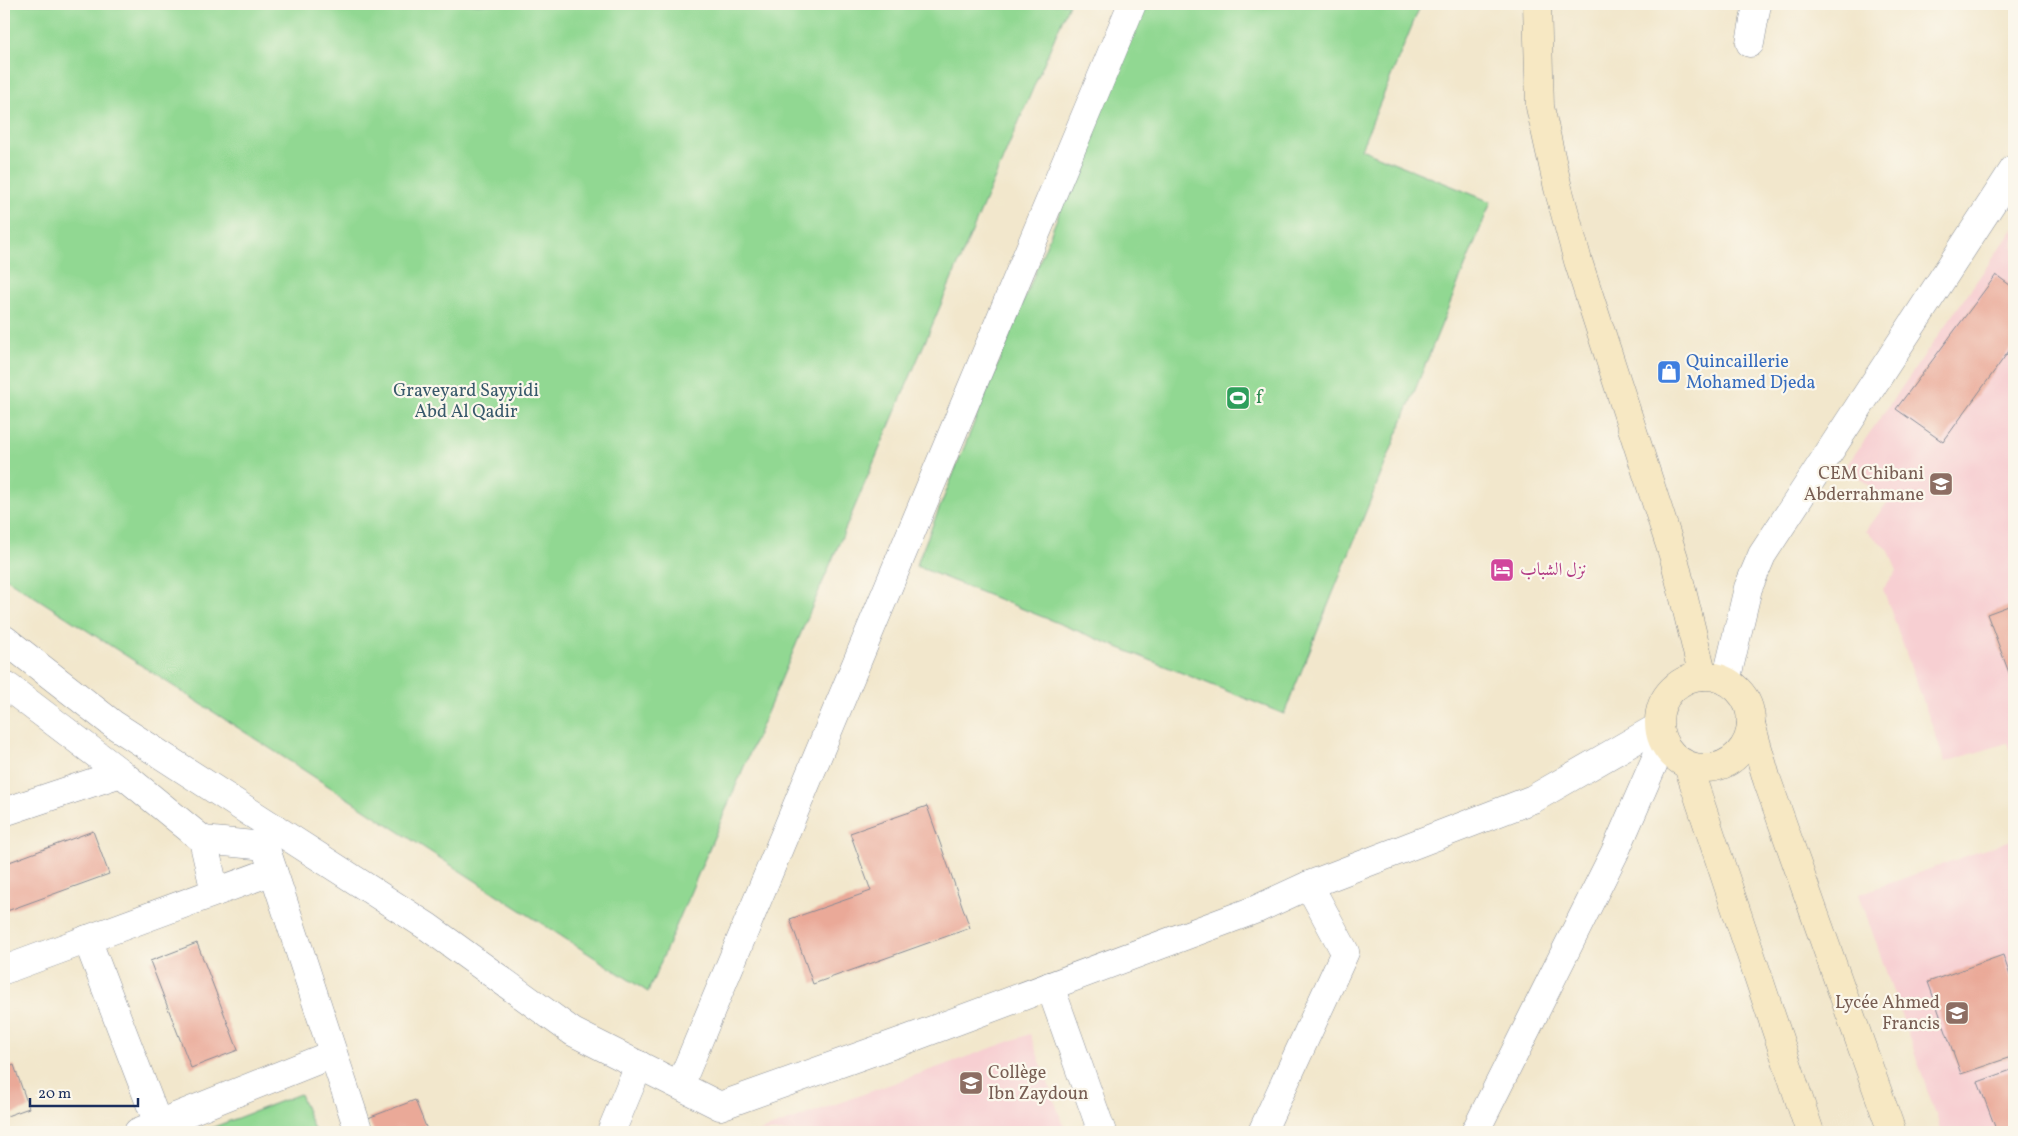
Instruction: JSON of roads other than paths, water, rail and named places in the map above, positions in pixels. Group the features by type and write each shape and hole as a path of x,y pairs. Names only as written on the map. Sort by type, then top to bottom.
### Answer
{"main road":[{"path":"1537,4 1540,107 1558,188 1578,260 1714,678"},
{"path":"1751,724 1749,738 1742,751 1731,761 1718,767 1703,769 1688,766 1678,760 1660,735 1659,715 1669,692 1679,684 1714,678 1737,688 1745,699 1750,711 1751,724 1767,780 1892,1132"},
{"path":"1688,766 1810,1132"}],"street":[{"path":"680,1086 1132,4"},
{"path":"1750,43 1757,4"},
{"path":"1714,678 1762,555 2014,169"},
{"path":"4,639 271,848 428,927 573,1032 720,1106 1256,909 1309,885 1533,798 1660,735"},
{"path":"4,691 8,687 121,773 203,840 271,848"},
{"path":"1475,1132 1615,852 1660,735"},
{"path":"4,812 121,773"},
{"path":"203,840 215,892"},
{"path":"4,970 215,892 271,848"},
{"path":"271,848 359,1132"},
{"path":"1262,1132 1345,952 1309,885"},
{"path":"87,939 148,1128 334,1054"},
{"path":"1050,986 1102,1132"},
{"path":"611,1132 638,1065"}],"place":[{"name":"Quincaillerie Mohamed Djeda","path":"1669,372"},
{"name":"f","path":"1238,398"},
{"name":"CEM Chibani Abderrahmane","path":"1941,484"},
{"name":"نزل الشباب","path":"1502,570"},
{"name":"Lycée Ahmed Francis","path":"1957,1013"},
{"name":"Collège Ibn Zaydoun","path":"971,1083"}],"park label":[{"name":"Graveyard Sayyidi Abd Al Qadir","path":"466,401"}]}
